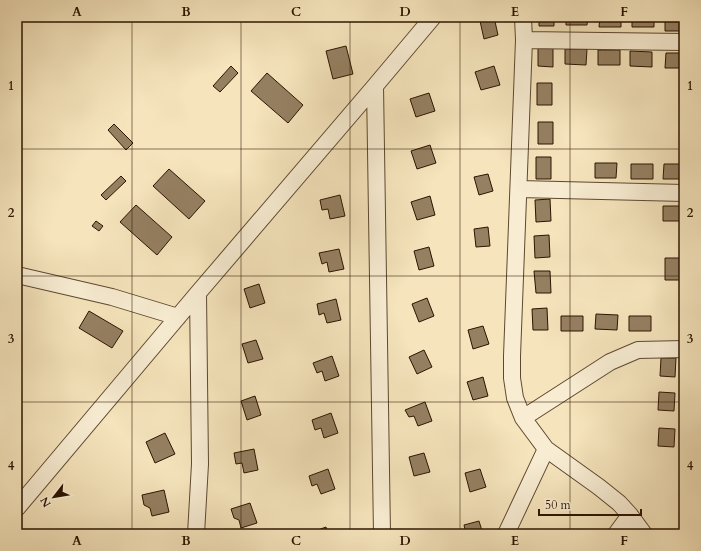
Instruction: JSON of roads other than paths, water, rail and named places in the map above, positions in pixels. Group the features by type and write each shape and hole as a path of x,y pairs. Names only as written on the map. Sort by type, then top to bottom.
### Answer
{"street":[{"path":"17,508 433,17"},
{"path":"523,17 524,40 512,378 515,398 523,418 546,449 619,502 644,534"},
{"path":"524,40 684,42"},
{"path":"375,86 382,534"},
{"path":"519,189 684,193"},
{"path":"17,275 112,297 178,317"},
{"path":"196,534 200,464 198,293"},
{"path":"523,418 610,362 622,356 638,350 684,349"},
{"path":"506,534 546,449"},
{"path":"616,534 630,515"}]}
